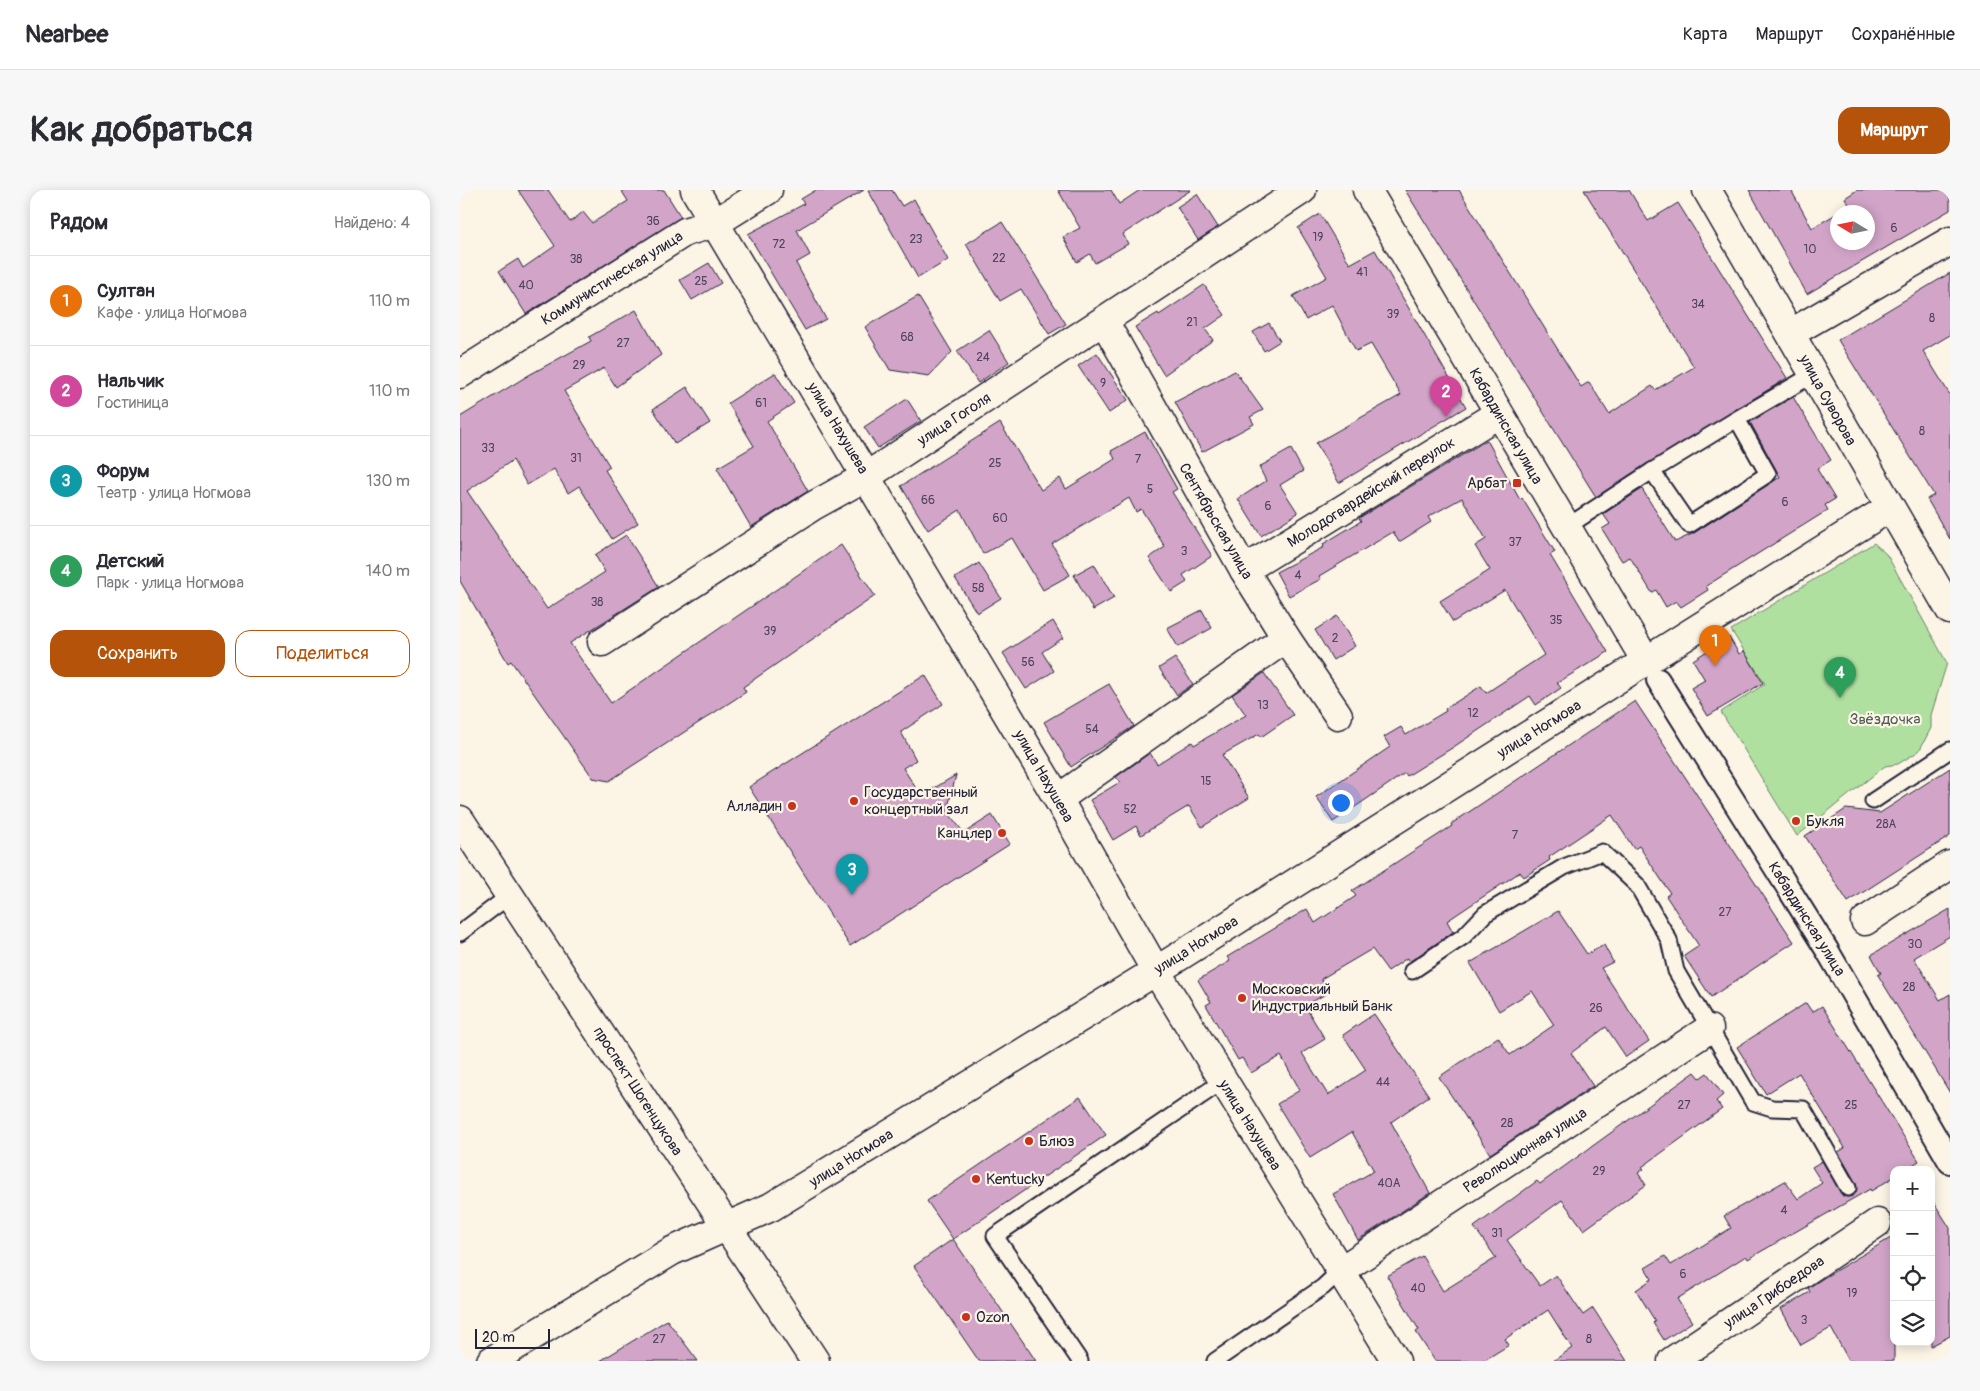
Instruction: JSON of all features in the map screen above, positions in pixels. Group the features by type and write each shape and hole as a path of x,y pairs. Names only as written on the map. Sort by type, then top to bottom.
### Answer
{"street":[{"name":"улица Нахушева","path":"695,190 1058,799 1156,971 1396,1361"},
{"name":"Коммунистическая улица","path":"460,374 686,232 715,223 768,190"},
{"name":"улица Гоголя","path":"602,642 813,506 867,476 1104,322 1302,190"},
{"name":"Кабардинская улица","path":"1367,190 1565,528 1652,671 1827,950 1950,1162"},
{"name":"улица Суворова","path":"1708,190 1889,508 1950,610"},
{"path":"1791,333 1950,241"},
{"name":"Сентябрьская улица","path":"1104,322 1244,570 1286,638 1338,715"},
{"name":"Молодогвардейский переулок","path":"1244,570 1498,414"},
{"name":"улица Ногмова","path":"491,1361 672,1251 771,1207 1156,971 1652,671 1889,508"},
{"path":"1058,799 1286,638"},
{"name":"проспект Шогенцукова","path":"460,820 815,1361"},
{"path":"1865,922 1950,865"},
{"name":"Революционная улица","path":"1340,1271 1709,1029"},
{"name":"улица Грибоедова","path":"1672,1361 1877,1223"}],"lane":[{"path":"1565,528 1652,471 1814,374"},
{"path":"1652,471 1689,525 1768,474 1738,419"},
{"path":"1873,801 1950,750"},
{"path":"1412,971 1464,936 1485,914 1564,867 1602,852 1637,885 1668,940 1676,971 1753,1102 1772,1108 1803,1109 1848,1188"},
{"path":"460,933 509,896"},
{"path":"1080,1361 995,1236 1223,1081"},
{"path":"1214,1361 1323,1287 1340,1271"}],"green space":[{"name":"Звёздочка","path":"1874,543 1887,555 1947,663 1931,715 1931,728 1919,751 1898,764 1885,766 1797,836 1721,712 1765,684 1731,630"}],"building":[{"path":"518,190 548,190 570,222 583,212 592,223 628,201 621,190 664,190 681,217 526,314 499,271 518,259 523,268 555,246"},
{"path":"816,190 864,190 797,230 810,255 796,263 826,319 805,330 748,234 804,204 801,199"},
{"path":"868,190 892,190 902,206 914,199 948,260 918,278"},
{"path":"1058,190 1111,190 1119,204 1140,190 1191,190 1123,234 1128,244 1095,263 1090,254 1077,262 1063,237 1080,228"},
{"path":"1405,190 1459,190 1581,387 1589,382 1609,414 1652,386 1655,390 1694,367 1584,190 1629,190 1648,221 1678,203 1787,378 1596,497"},
{"path":"1749,190 1791,190 1812,228 1830,218 1830,250 1875,250 1875,205 1849,205 1845,198 1857,190 1950,190 1950,210 1807,294"},
{"path":"1197,194 1218,227 1198,240 1177,207"},
{"path":"1320,214 1350,264 1375,250 1466,407 1339,483 1316,443 1401,395 1371,344 1356,351 1332,305 1306,320 1293,296 1327,277 1298,228"},
{"path":"1002,222 1066,324 1049,334 1021,289 1000,301 966,244"},
{"path":"709,263 721,283 692,300 680,280"},
{"path":"1950,273 1950,335 1923,351 1950,395 1950,539 1927,499 1934,495 1838,340"},
{"path":"1204,285 1225,315 1205,329 1213,340 1164,375 1135,327 1158,313 1159,315"},
{"path":"918,296 952,352 929,376 890,370 865,327"},
{"path":"636,310 661,355 616,387 604,368 564,391 610,467 605,470 638,523 612,539 579,486 568,493 554,469 527,485 513,460 467,491 547,609 605,572 595,555 626,535 659,587 570,643 611,703 841,545 875,596 743,687 746,692 609,781 593,778 511,661 508,663 460,581 460,417 529,375 591,341 589,337"},
{"path":"1269,323 1280,341 1264,351 1253,332"},
{"path":"989,330 1009,362 978,383 957,351"},
{"path":"1097,353 1128,400 1109,413 1078,366"},
{"path":"1235,371 1263,410 1250,417 1254,424 1202,452 1175,402"},
{"path":"775,373 794,403 767,421 808,491 751,527 717,468 754,446 728,403"},
{"path":"687,387 710,423 675,444 653,409"},
{"path":"1793,397 1831,460 1817,469 1835,499 1825,505 1828,510 1706,586 1708,590 1681,607 1676,601 1666,607 1656,590 1652,593 1630,557 1622,561 1602,529 1610,524 1603,514 1642,489 1675,542 1694,533 1780,477 1750,422"},
{"path":"907,399 921,421 878,448 864,427"},
{"path":"1000,423 1041,490 1060,478 1066,489 1115,459 1111,451 1145,432 1177,489 1172,492 1212,556 1183,575 1187,582 1171,592 1149,558 1165,547 1141,509 1136,512 1129,498 1052,544 1070,575 1043,590 1012,538 983,554 960,510 928,530 901,486"},
{"path":"1487,440 1520,500 1522,498 1555,552 1550,555 1608,652 1557,683 1561,688 1536,705 1530,696 1407,776 1405,773 1333,822 1316,797 1390,747 1384,737 1401,727 1406,735 1446,711 1445,709 1481,686 1486,693 1544,655 1505,590 1453,622 1440,601 1490,570 1475,546 1486,539 1462,498 1428,517 1431,522 1399,542 1393,532 1319,576 1321,579 1289,596 1276,572 1324,547 1323,544 1361,521 1359,518"},
{"path":"1291,449 1303,471 1280,485 1298,513 1261,536 1238,499 1266,481 1259,467"},
{"path":"979,563 1001,598 977,613 955,578"},
{"path":"1094,564 1114,598 1093,610 1074,575"},
{"path":"1202,610 1212,628 1178,647 1167,628"},
{"path":"1337,616 1355,646 1333,660 1315,630"},
{"path":"1053,621 1063,638 1042,652 1054,671 1026,689 1003,653"},
{"path":"1729,637 1739,654 1744,651 1763,683 1708,716 1691,688 1705,680 1693,660"},
{"path":"1175,658 1193,684 1177,695 1159,668"},
{"path":"1264,673 1293,715 1261,737 1259,734 1222,755 1249,798 1202,827 1189,806 1141,835 1136,826 1113,840 1090,800 1120,782 1116,777 1150,753 1157,764 1192,742 1194,745 1246,715 1232,695"},
{"name":"Государственный концертный зал","path":"925,675 943,704 901,732 916,760 903,768 921,796 956,775 947,811 964,833 992,815 1010,844 850,946 749,787"},
{"path":"1109,684 1134,726 1071,767 1044,722"},
{"path":"1635,701 1794,942 1711,997 1684,956 1699,946 1666,896 1670,893 1639,846 1634,849 1612,815 1549,857 1550,860 1524,877 1520,872 1447,921 1453,932 1409,962 1407,958 1388,971 1372,949 1321,979 1329,992 1305,1006 1325,1039 1302,1053 1328,1095 1366,1070 1343,1035 1374,1014 1429,1096 1391,1122 1430,1193 1358,1240 1333,1194 1374,1171 1352,1132 1310,1158 1277,1104 1300,1090 1281,1056 1251,1073 1242,1058 1238,1060 1206,1005 1211,1002 1198,980 1230,961 1227,957 1307,909 1315,923 1356,896 1352,891 1452,826 1451,824"},
{"path":"1950,768 1950,836 1848,902 1805,836 1846,809 1880,813"},
{"path":"1950,909 1950,936 1914,958 1940,1000 1950,994 1950,1093 1878,975 1881,973 1871,955"},
{"path":"1558,911 1587,954 1604,945 1613,962 1601,968 1649,1041 1626,1057 1606,1027 1571,1053 1593,1086 1490,1154 1439,1077 1498,1037 1510,1055 1554,1025 1532,991 1499,1011 1470,963"},
{"path":"1806,1003 1812,1012 1822,1006 1919,1161 1911,1166 1890,1166 1890,1179 1748,1259 1746,1256 1677,1299 1692,1322 1664,1340 1636,1290 1652,1279 1645,1268 1665,1256 1671,1265 1731,1228 1724,1216 1785,1181 1798,1199 1822,1183 1812,1167 1822,1161 1843,1196 1848,1197 1856,1192 1856,1183 1838,1152 1845,1148 1799,1073 1766,1094 1737,1047"},
{"path":"1695,1072 1700,1078 1707,1073 1723,1095 1716,1101 1722,1109 1642,1167 1644,1169 1638,1173 1646,1185 1584,1230 1562,1200 1507,1240 1540,1286 1556,1275 1583,1315 1593,1308 1627,1361 1553,1361 1572,1348 1548,1310 1505,1339 1509,1345 1483,1361 1435,1361 1416,1332 1419,1330 1387,1276 1422,1256 1443,1291 1496,1258 1474,1227 1537,1181 1540,1184"},
{"path":"1080,1097 1106,1135 953,1239 927,1201"},
{"path":"1935,1204 1950,1228 1950,1336 1935,1344"},
{"path":"1890,1238 1890,1346 1894,1346 1894,1361 1849,1361 1831,1328 1801,1345 1781,1309 1810,1292 1808,1288"},
{"path":"953,1239 1036,1361 979,1361 914,1266"},
{"path":"667,1320 698,1361 600,1361"}],"place":[{"name":"Нальчик","path":"1446,417"},
{"name":"Арбат","path":"1517,483"},
{"name":"Султан","path":"1715,666"},
{"name":"Детский","path":"1840,698"},
{"name":"Государственный концертный зал","path":"854,801"},
{"name":"Алладин","path":"792,806"},
{"name":"Букля","path":"1796,821"},
{"name":"Канцлер","path":"1002,833"},
{"name":"Форум","path":"852,895"},
{"name":"Московский Индустриальный Банк","path":"1242,998"},
{"name":"Блюз","path":"1029,1141"},
{"name":"Kentucky","path":"976,1179"},
{"name":"Ozon","path":"966,1317"}]}
